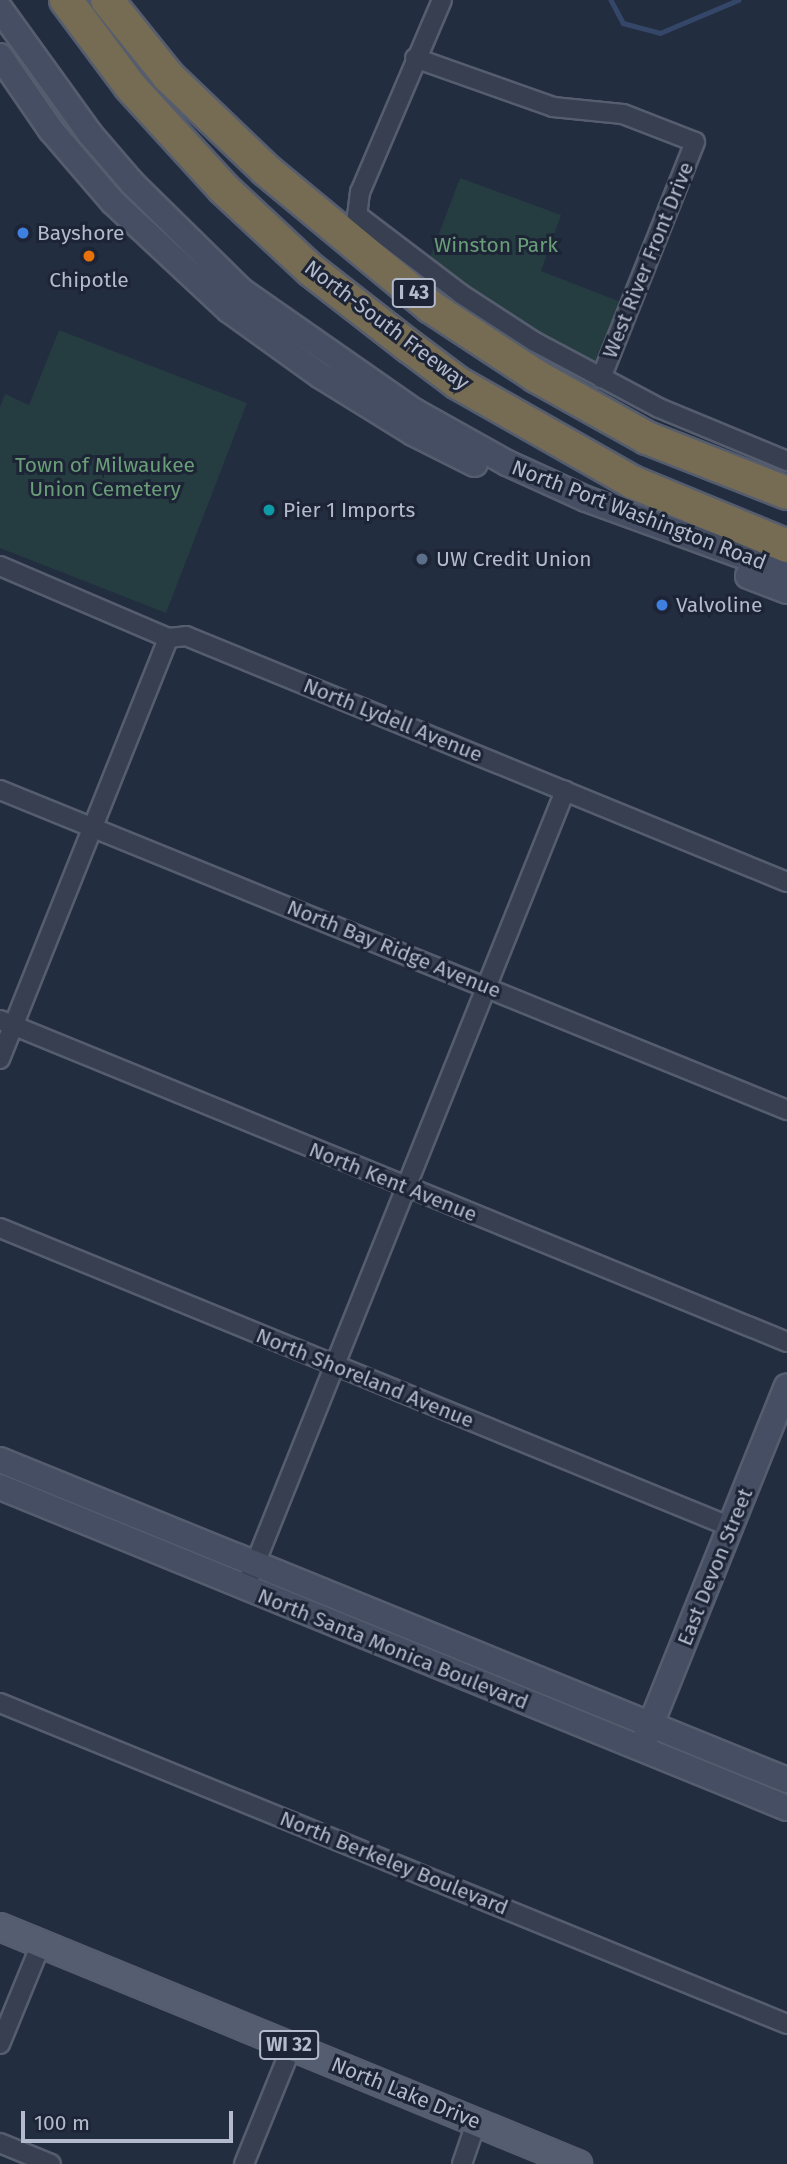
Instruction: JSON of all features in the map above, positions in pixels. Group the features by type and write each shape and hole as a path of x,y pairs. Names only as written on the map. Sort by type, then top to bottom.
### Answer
{"highway":[{"name":"North-South Freeway","path":"66,0 130,86 223,188 311,270 410,347 458,383 632,482 787,546"},
{"name":"North-South Freeway","path":"107,0 169,77 266,170 347,242 431,307 536,376 647,438 787,493"}],"main road":[{"name":"North Lake Drive","path":"0,1927 578,2164"}],"street":[{"path":"442,0 415,58 355,212 480,308 601,378 674,415 787,460"},
{"name":"North Port Washington Road","path":"0,9 90,134 133,184 242,291 414,411 507,463 586,499 787,572"},
{"name":"North Port Washington Road","path":"0,56 51,130 113,202 229,310 321,376 413,433 535,494 787,591"},
{"name":"West River Front Drive","path":"415,58 553,107 624,114 695,142 601,378"},
{"name":"North Lydell Avenue","path":"0,566 168,638 186,636 787,882"},
{"path":"0,1059 7,1023 92,827 168,638"},
{"name":"North Bay Ridge Avenue","path":"0,790 787,1111"},
{"path":"245,1589 565,791"},
{"name":"North Kent Avenue","path":"7,1023 787,1342"},
{"name":"North Shoreland Avenue","path":"0,1228 731,1527"},
{"name":"East Devon Street","path":"640,1748 787,1385"},
{"name":"North Santa Monica Boulevard","path":"0,1460 787,1780"},
{"name":"North Santa Monica Boulevard","path":"0,1487 787,1808"},
{"name":"North Berkeley Boulevard","path":"0,1703 787,2024"},
{"path":"0,2044 41,1944"},
{"path":"244,2164 292,2046"},
{"path":"462,2164 476,2123"},
{"path":"0,2143 51,2164"}],"green space":[{"name":"Winston Park","path":"460,178 561,215 541,271 626,304 599,362 593,363 540,335 429,260"},
{"name":"Town of Milwaukee Union Cemetery","path":"59,330 247,403 166,613 0,548 0,407 5,394 29,405"}],"waterway":[{"path":"611,0 623,23 660,33 738,0"}],"place":[{"name":"Bayshore","path":"23,233"},
{"name":"Chipotle","path":"89,256"},
{"name":"Pier 1 Imports","path":"269,510"},
{"name":"UW Credit Union","path":"422,559"},
{"name":"Valvoline","path":"662,605"}]}
